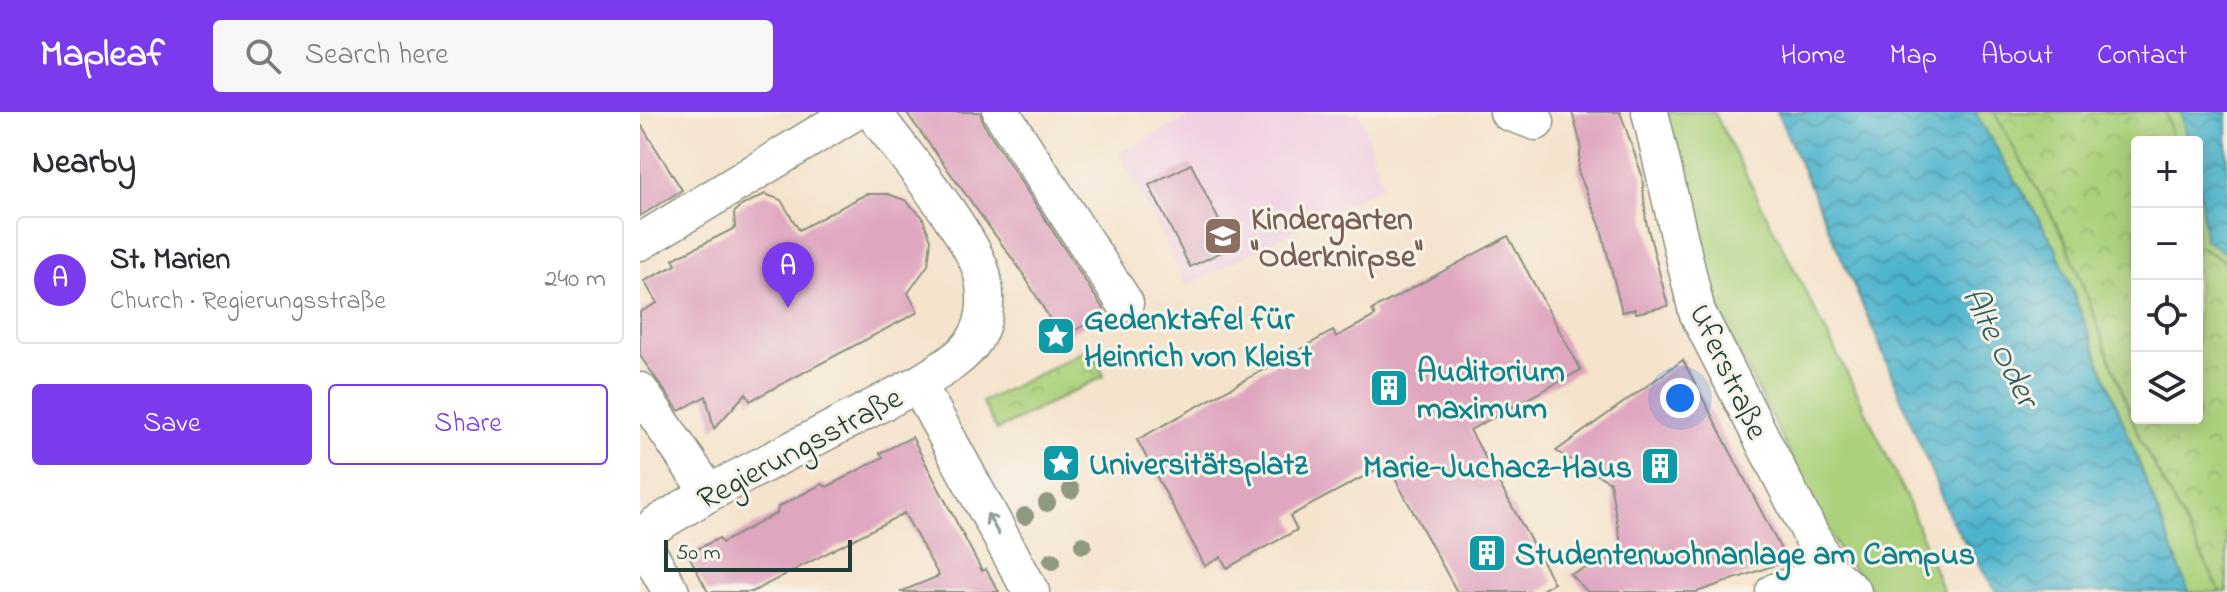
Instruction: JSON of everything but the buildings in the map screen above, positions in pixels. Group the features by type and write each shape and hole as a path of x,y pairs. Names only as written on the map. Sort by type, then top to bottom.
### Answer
{"street":[{"path":"640,242 854,112"},
{"name":"Regierungsstraße","path":"641,539 654,526 709,493 918,384 951,364 974,341 986,304 982,272 965,239 873,112"},
{"path":"1001,112 1125,303"},
{"name":"Uferstraße","path":"1650,112 1697,312 1841,582"},
{"path":"918,384 1031,592"},
{"path":"640,391 709,493"},
{"path":"641,539 671,592"},
{"path":"1774,592 1841,582"}],"shaded area":[{"name":"Kindergarten \"Oderknirpse\"","path":"1200,112 1360,112 1382,186 1187,286 1119,153"}],"green space":[{"path":"1662,112 1714,112 1858,395 1908,501 1943,592 1874,592 1842,557 1721,317"},
{"path":"1975,112 1994,112 2066,241 2131,414 2131,424 2135,424 2221,592 2189,592 2055,246"},
{"path":"1994,112 2166,112 2172,136 2131,136 2131,414 2066,241"},
{"path":"2166,112 2180,112 2187,136 2172,136"},
{"path":"2203,214 2205,239 2227,254 2227,262 2203,249"},
{"path":"2203,249 2227,262 2227,592 2221,592 2135,424 2203,424"},
{"path":"1090,348 1104,376 997,430 982,402"}],"water":[{"name":"Alte Oder","path":"1777,112 1975,112 2055,246 2189,592 1996,592 1950,518 1873,329"},
{"path":"2180,112 2227,112 2227,254 2205,240 2203,136 2187,136"}],"place":[{"name":"Kindergarten \"Oderknirpse\"","path":"1223,236"},
{"name":"St. Marien","path":"788,308"},
{"name":"Gedenktafel für Heinrich von Kleist","path":"1056,336"},
{"name":"Auditorium maximum","path":"1389,388"},
{"name":"Universitätsplatz","path":"1061,463"},
{"name":"Marie-Juchacz-Haus","path":"1660,466"},
{"name":"Studentenwohnanlage am Campus","path":"1487,553"}]}
